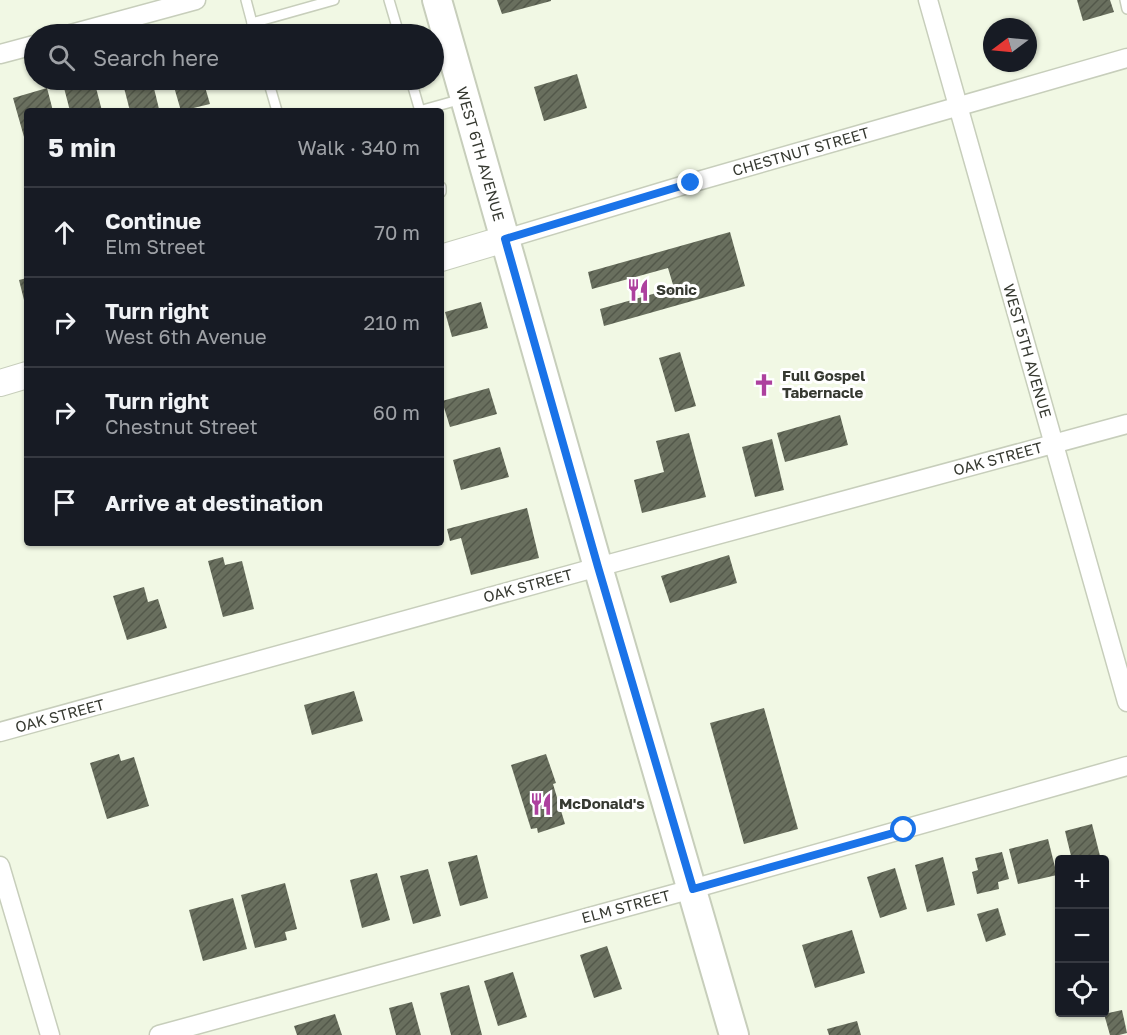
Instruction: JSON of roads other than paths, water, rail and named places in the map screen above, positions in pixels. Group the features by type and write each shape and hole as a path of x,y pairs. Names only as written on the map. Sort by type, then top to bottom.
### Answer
{"main road":[{"name":"WEST 6TH AVENUE","path":"437,0 444,24"},
{"name":"WEST 6TH AVENUE","path":"444,25 734,1035"}],"street":[{"path":"108,24 196,0"},
{"name":"WEST 5TH AVENUE","path":"928,0 1127,702"},
{"path":"0,54 24,48"},
{"name":"CHESTNUT STREET","path":"444,257 691,183 1127,58"},
{"path":"0,383 24,376"},
{"name":"OAK STREET","path":"0,732 1127,424"},
{"name":"ELM STREET","path":"159,1035 693,889 1127,766"},
{"path":"0,866 50,1035"}],"lane":[{"path":"246,0 252,23 334,0"},
{"path":"389,0 396,24"},
{"path":"1125,0 1127,9"},
{"path":"271,90 276,108"},
{"path":"414,90 419,108"},
{"path":"430,108 464,98"}],"place":[{"name":"Sonic","path":"638,290"},
{"name":"Full Gospel Tabernacle","path":"764,385"},
{"name":"McDonald's","path":"541,804"}]}
